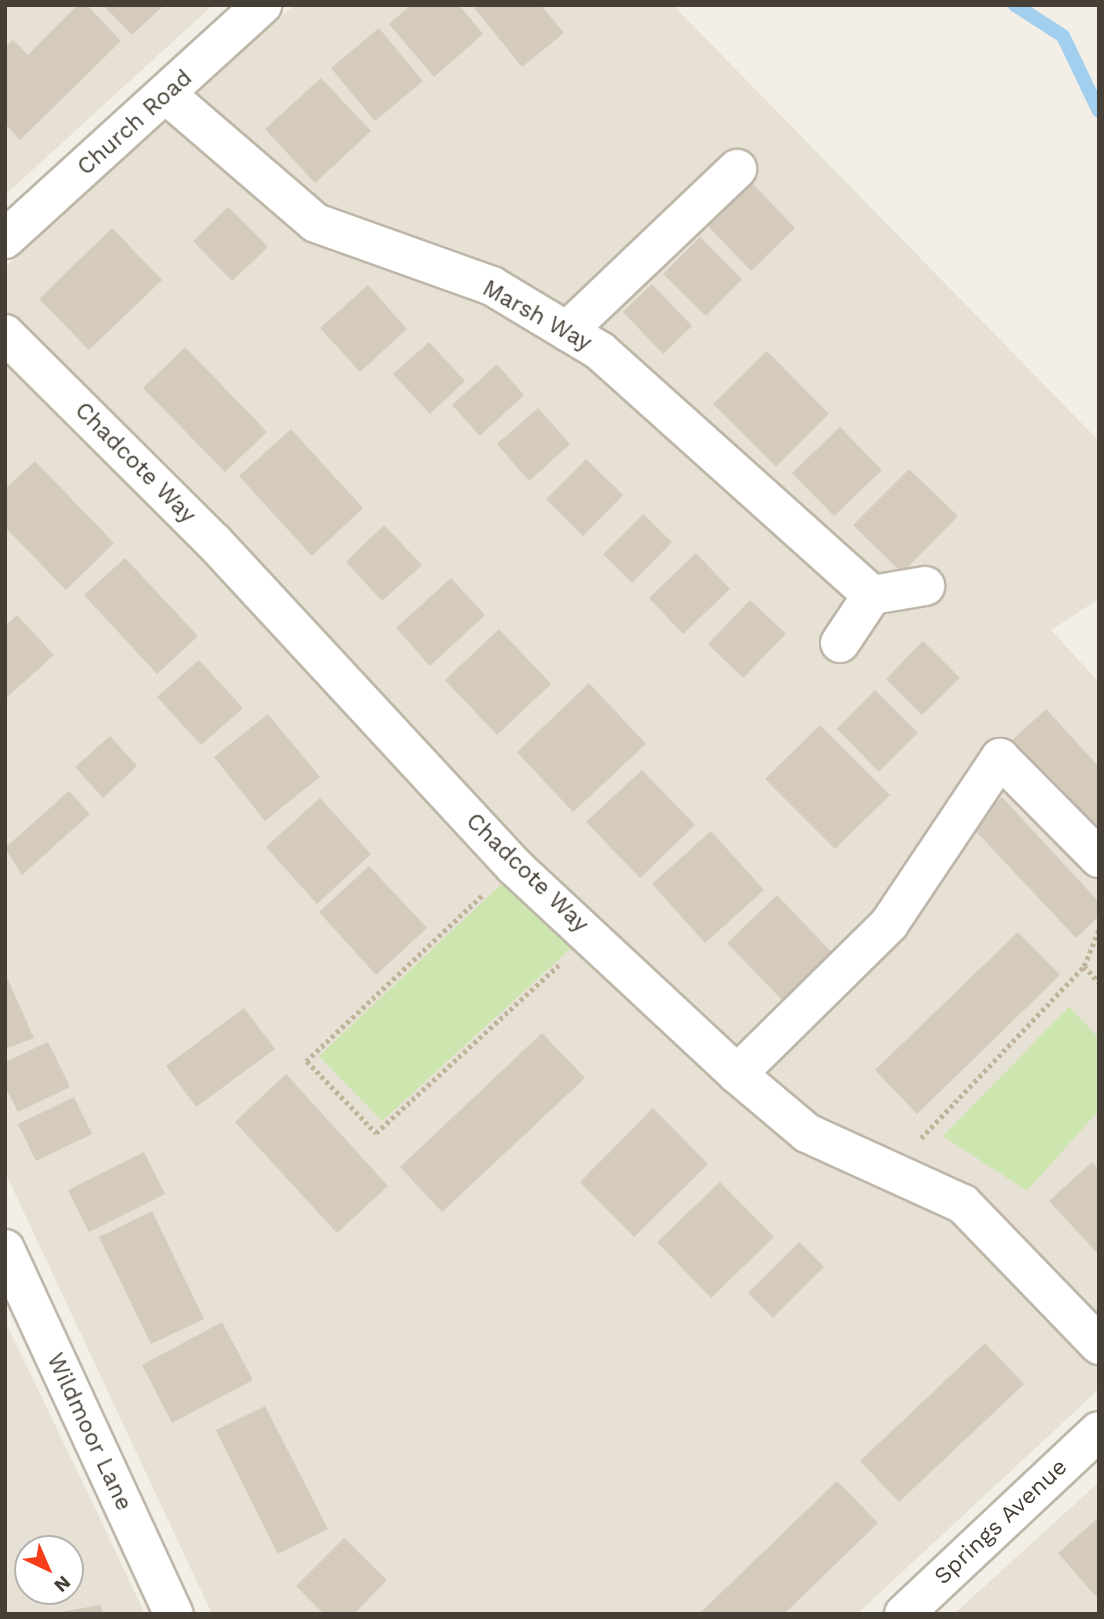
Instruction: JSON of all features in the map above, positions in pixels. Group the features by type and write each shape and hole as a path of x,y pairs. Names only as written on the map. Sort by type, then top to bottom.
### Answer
{"street":[{"name":"Church Road","path":"5,239 167,95 262,5"},
{"name":"Marsh Way","path":"167,95 316,223 492,286 600,351 872,595"},
{"path":"567,331 737,169"},
{"name":"Chadcote Way","path":"5,334 214,542 514,866 737,1074 807,1133 888,1173 962,1204 1099,1345"},
{"path":"840,643 872,595 925,586"},
{"path":"737,1074 889,924 956,815 1000,758 1099,859"},
{"name":"Wildmoor Lane","path":"5,1249 174,1614"},
{"name":"Springs Avenue","path":"904,1614 1099,1431"}],"path":[{"path":"514,866 307,1061 376,1133 591,936"},
{"path":"888,1173 1084,966 1099,929"},
{"path":"1084,966 1099,982"}],"shaded area":[{"path":"5,5 213,5 5,195"},
{"path":"294,5 673,5 1099,441 1099,599 1051,630 1099,682 1099,1389 857,1614 212,1614 5,1172 5,267"},
{"path":"5,1321 95,1508 145,1614 5,1614"},
{"path":"1099,1482 1099,1614 954,1614"}],"green space":[{"path":"509,877 579,941 382,1121 319,1056"},
{"path":"1069,1007 1099,1038 1099,1110 1027,1191 943,1136"}],"building":[{"path":"78,5 87,5 121,41 20,140 5,124 5,47 13,40 28,55"},
{"path":"103,5 164,5 132,35"},
{"path":"411,5 459,5 483,34 434,77 389,24"},
{"path":"472,5 541,5 564,33 522,67"},
{"path":"379,28 423,81 375,121 331,68"},
{"path":"321,78 371,131 315,183 265,129"},
{"path":"751,182 795,228 751,271 707,225"},
{"path":"228,207 268,247 232,281 193,241"},
{"path":"112,228 162,280 89,350 39,299"},
{"path":"700,237 742,279 706,316 663,274"},
{"path":"652,284 692,326 663,354 623,312"},
{"path":"368,285 407,329 360,372 320,328"},
{"path":"429,342 465,381 430,414 393,374"},
{"path":"185,347 267,432 225,472 143,388"},
{"path":"767,351 829,414 776,467 713,404"},
{"path":"497,364 524,395 480,436 452,405"},
{"path":"538,408 570,444 529,481 497,444"},
{"path":"840,427 882,470 834,516 792,473"},
{"path":"291,429 363,508 312,556 239,476"},
{"path":"586,459 623,495 583,536 546,499"},
{"path":"35,461 114,543 66,590 5,527 5,489"},
{"path":"909,469 958,516 902,573 853,525"},
{"path":"643,514 672,542 632,583 603,554"},
{"path":"384,525 422,565 382,601 346,562"},
{"path":"696,553 730,589 683,634 649,598"},
{"path":"125,558 198,636 157,674 84,595"},
{"path":"451,578 485,615 430,666 396,628"},
{"path":"750,600 786,634 743,678 708,644"},
{"path":"17,615 54,655 5,699 5,626"},
{"path":"499,629 551,684 497,735 445,680"},
{"path":"923,641 960,678 922,715 886,679"},
{"path":"199,660 243,708 201,745 157,697"},
{"path":"589,683 646,744 573,812 517,752"},
{"path":"875,690 918,733 879,772 837,729"},
{"path":"1046,709 1099,767 1099,835 1011,741"},
{"path":"268,714 320,777 265,821 214,757"},
{"path":"820,725 890,795 835,849 765,779"},
{"path":"110,736 137,766 103,798 75,767"},
{"path":"642,770 695,825 640,878 586,822"},
{"path":"69,791 90,814 22,875 5,848"},
{"path":"1002,797 1099,902 1099,916 1076,938 971,826"},
{"path":"320,798 371,854 317,904 266,847"},
{"path":"711,831 764,890 705,943 652,884"},
{"path":"369,866 427,928 376,975 319,912"},
{"path":"777,895 837,958 787,1005 727,943"},
{"path":"1018,932 1060,975 917,1114 875,1070"},
{"path":"5,973 34,1038 5,1049"},
{"path":"244,1008 275,1049 196,1107 166,1066"},
{"path":"542,1033 585,1078 442,1212 400,1167"},
{"path":"48,1042 70,1087 18,1112 5,1087 5,1062"},
{"path":"286,1074 388,1186 337,1233 235,1122"},
{"path":"74,1097 92,1134 36,1161 18,1124"},
{"path":"653,1108 708,1164 634,1237 580,1182"},
{"path":"144,1152 165,1194 89,1232 68,1190"},
{"path":"1092,1162 1099,1170 1099,1255 1049,1201"},
{"path":"720,1182 774,1237 711,1298 657,1242"},
{"path":"152,1211 204,1319 151,1344 99,1237"},
{"path":"799,1242 824,1267 773,1318 748,1293"},
{"path":"222,1322 253,1380 172,1423 142,1365"},
{"path":"985,1343 1024,1384 899,1502 860,1461"},
{"path":"265,1406 328,1529 278,1554 216,1430"},
{"path":"837,1481 878,1523 784,1614 699,1614"},
{"path":"1099,1517 1099,1600 1058,1553"},
{"path":"344,1538 387,1580 354,1614 324,1614 296,1586"},
{"path":"100,1605 104,1614 61,1614 61,1612"}],"waterway":[{"path":"1015,5 1063,36 1099,111"}]}
